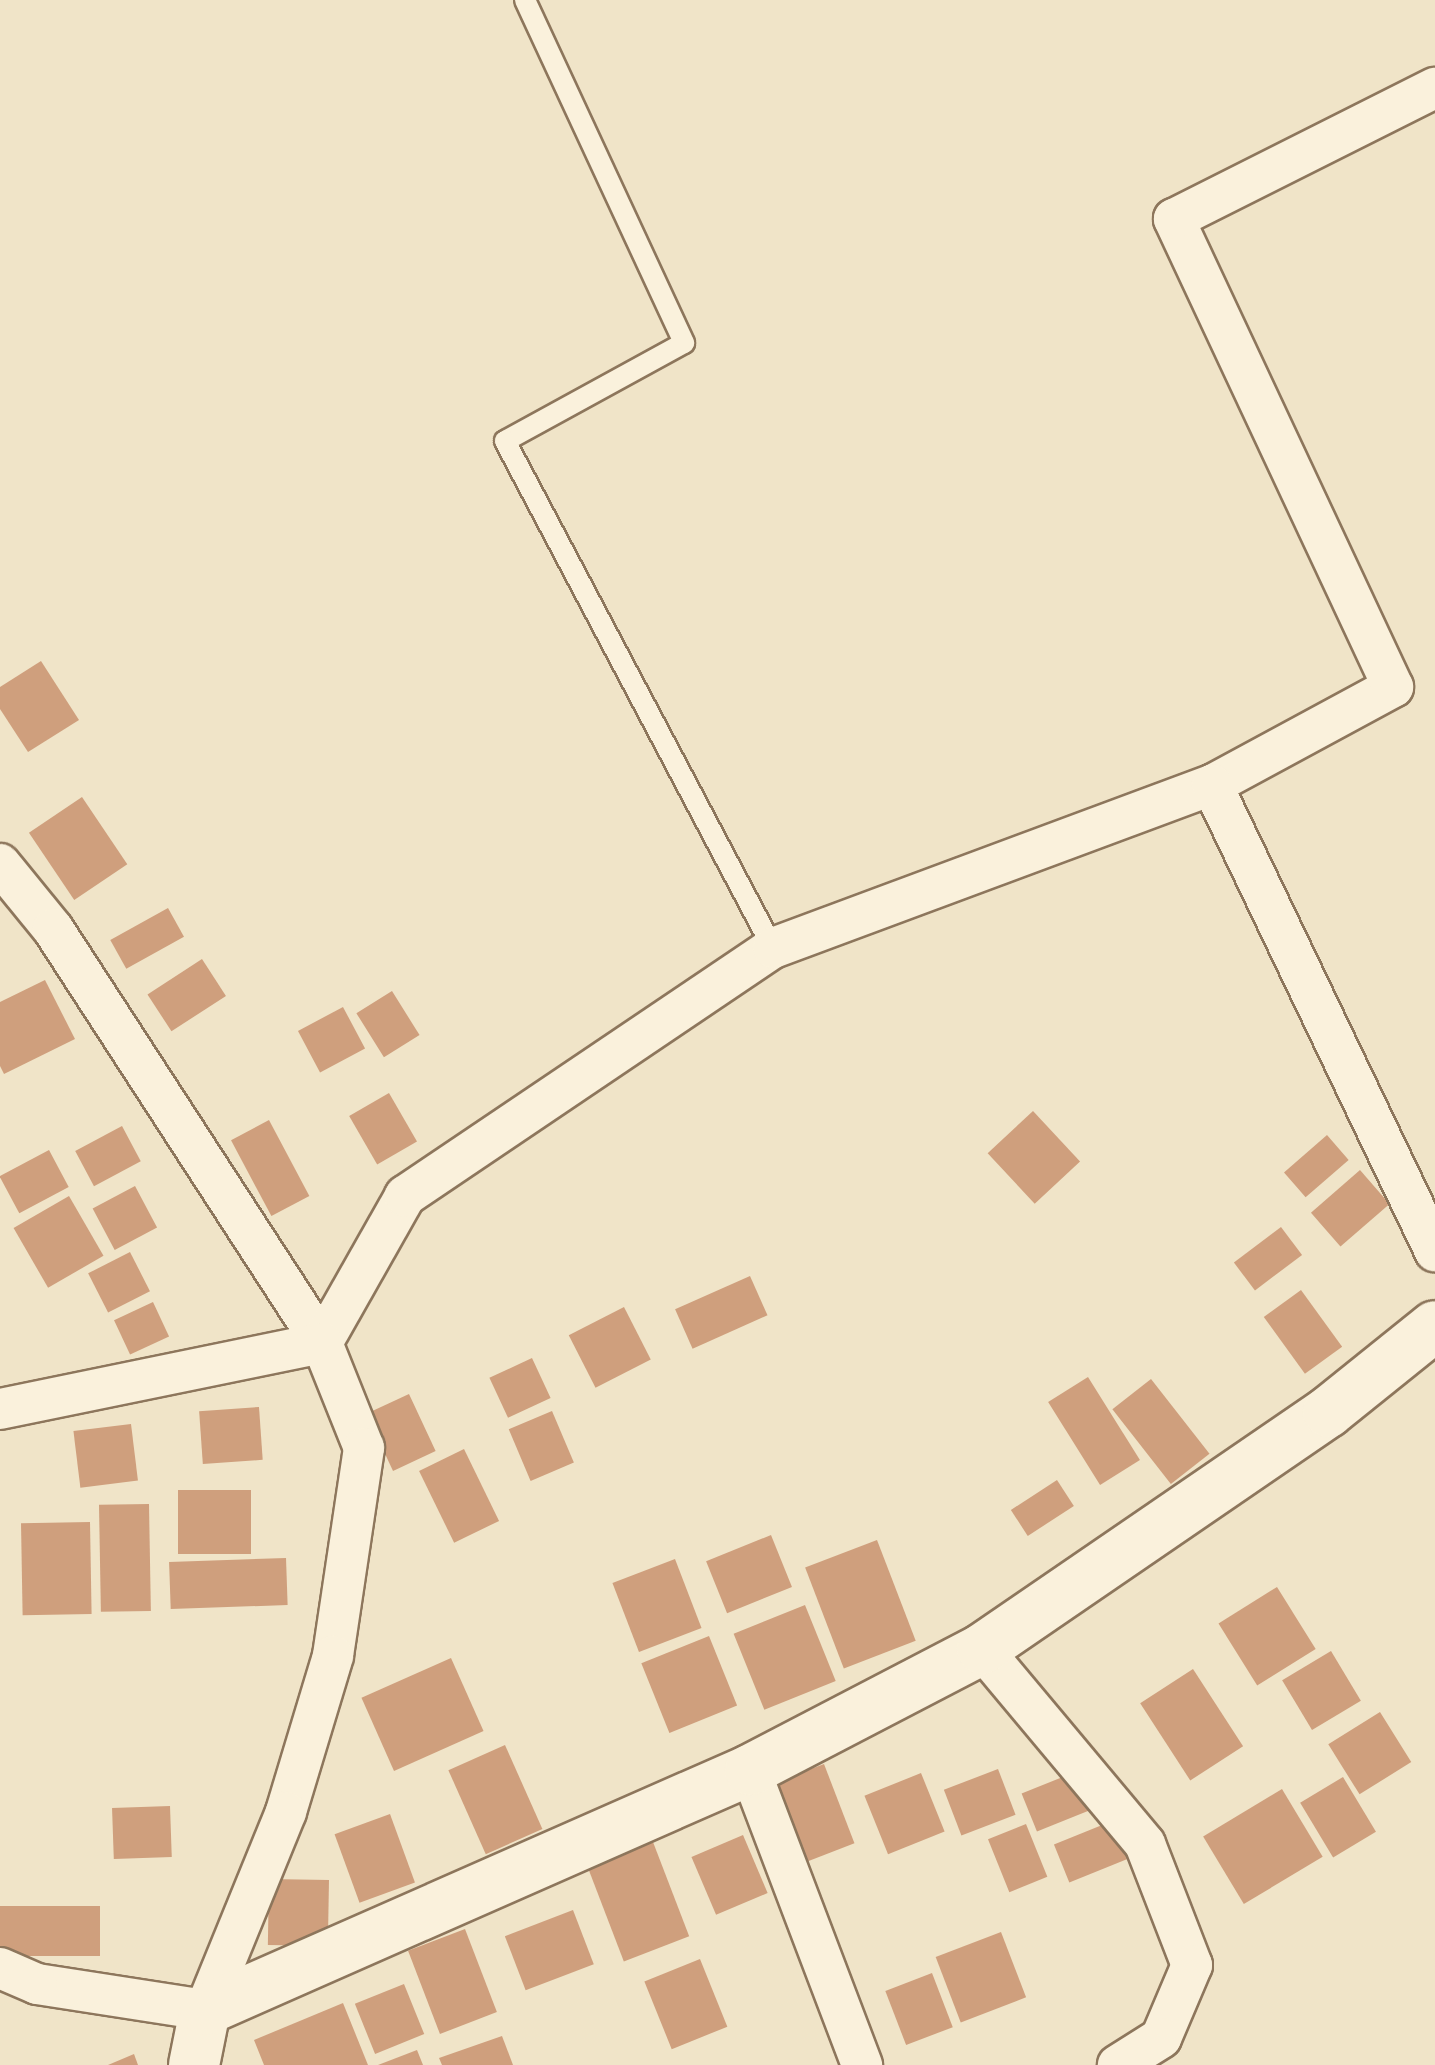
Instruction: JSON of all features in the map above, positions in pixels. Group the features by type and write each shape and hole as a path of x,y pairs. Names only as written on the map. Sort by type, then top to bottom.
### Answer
{"street":[{"path":"0,1409 322,1342 405,1196 773,948 1212,785 1393,686 1174,219 1435,88"},
{"path":"1212,785 1435,1251"},
{"path":"0,864 53,929 322,1342 364,1448 333,1656 286,1812 206,2010 194,2065"},
{"path":"0,1968 37,1984 206,2010 750,1770 982,1649 1328,1412 1435,1326"},
{"path":"982,1649 1145,1844 1192,1965 1161,2038 1118,2065"},
{"path":"750,1770 862,2065"}],"lane":[{"path":"526,0 684,343 506,441 773,948"}],"building":[{"path":"41,661 79,720 28,752 0,709 0,687"},
{"path":"82,797 127,864 74,900 29,833"},
{"path":"168,908 184,937 126,969 110,940"},
{"path":"202,959 226,996 171,1031 147,994"},
{"path":"45,980 75,1039 4,1074 0,1066 0,1002"},
{"path":"392,991 420,1035 384,1057 356,1013"},
{"path":"343,1007 365,1048 320,1072 298,1031"},
{"path":"389,1093 417,1141 377,1164 349,1116"},
{"path":"1033,1111 1080,1161 1035,1204 988,1153"},
{"path":"269,1120 309,1196 271,1216 231,1140"},
{"path":"122,1126 141,1161 94,1186 75,1151"},
{"path":"1327,1135 1349,1160 1306,1197 1284,1172"},
{"path":"49,1150 69,1187 19,1213 0,1176"},
{"path":"1360,1170 1390,1204 1340,1247 1311,1213"},
{"path":"135,1186 157,1227 115,1250 93,1209"},
{"path":"69,1196 104,1256 48,1288 14,1228"},
{"path":"1281,1227 1302,1255 1255,1290 1234,1263"},
{"path":"130,1252 150,1291 108,1313 88,1273"},
{"path":"750,1276 767,1315 693,1349 675,1309"},
{"path":"1301,1290 1342,1347 1305,1374 1264,1317"},
{"path":"153,1302 169,1336 130,1355 114,1320"},
{"path":"624,1307 651,1360 596,1388 569,1335"},
{"path":"532,1358 551,1398 508,1418 489,1378"},
{"path":"1088,1377 1140,1460 1100,1485 1048,1402"},
{"path":"1151,1379 1209,1454 1171,1484 1112,1409"},
{"path":"409,1394 436,1451 393,1471 366,1414"},
{"path":"259,1407 263,1460 203,1464 199,1411"},
{"path":"552,1411 574,1463 531,1481 509,1429"},
{"path":"131,1424 138,1481 80,1488 73,1431"},
{"path":"464,1449 499,1521 454,1543 419,1471"},
{"path":"1057,1480 1074,1506 1028,1536 1011,1510"},
{"path":"178,1490 251,1490 251,1554 178,1554"},
{"path":"149,1504 151,1611 101,1612 99,1505"},
{"path":"90,1522 92,1614 23,1615 21,1523"},
{"path":"771,1535 792,1587 727,1613 706,1561"},
{"path":"877,1540 916,1641 844,1668 805,1568"},
{"path":"286,1558 288,1605 171,1609 169,1562"},
{"path":"675,1559 702,1628 639,1652 612,1583"},
{"path":"1277,1587 1316,1649 1257,1685 1218,1624"},
{"path":"805,1605 836,1681 764,1710 734,1634"},
{"path":"709,1636 737,1706 669,1733 641,1663"},
{"path":"1331,1651 1361,1701 1312,1730 1282,1680"},
{"path":"451,1658 484,1731 394,1771 361,1698"},
{"path":"1193,1669 1243,1746 1190,1780 1140,1703"},
{"path":"1380,1712 1411,1762 1360,1794 1328,1744"},
{"path":"505,1745 542,1829 486,1854 448,1770"},
{"path":"824,1764 854,1843 802,1863 772,1784"},
{"path":"998,1769 1016,1815 961,1836 944,1790"},
{"path":"1080,1770 1095,1808 1037,1832 1022,1794"},
{"path":"921,1773 945,1831 888,1854 864,1796"},
{"path":"1343,1777 1376,1832 1333,1858 1300,1803"},
{"path":"1282,1789 1323,1857 1244,1904 1203,1836"},
{"path":"170,1806 172,1857 114,1859 112,1808"},
{"path":"390,1814 415,1883 360,1903 335,1834"},
{"path":"1117,1819 1132,1857 1069,1882 1054,1844"},
{"path":"1026,1824 1047,1877 1009,1892 988,1839"},
{"path":"743,1835 768,1893 716,1915 691,1857"},
{"path":"653,1842 689,1936 624,1961 588,1867"},
{"path":"269,1879 329,1880 328,1946 268,1945"},
{"path":"0,1906 100,1906 100,1956 0,1956"},
{"path":"573,1910 594,1964 526,1990 505,1936"},
{"path":"465,1929 497,2012 440,2034 408,1951"},
{"path":"1001,1932 1026,1997 961,2022 936,1957"},
{"path":"700,1959 727,2027 672,2049 644,1981"},
{"path":"932,1973 953,2027 906,2045 885,1991"},
{"path":"404,1984 424,2034 375,2054 355,2004"},
{"path":"343,2003 368,2065 264,2065 254,2040"},
{"path":"502,2036 513,2065 442,2065 439,2058"},
{"path":"417,2050 423,2065 378,2065"},
{"path":"134,2054 138,2065 108,2065"}]}
